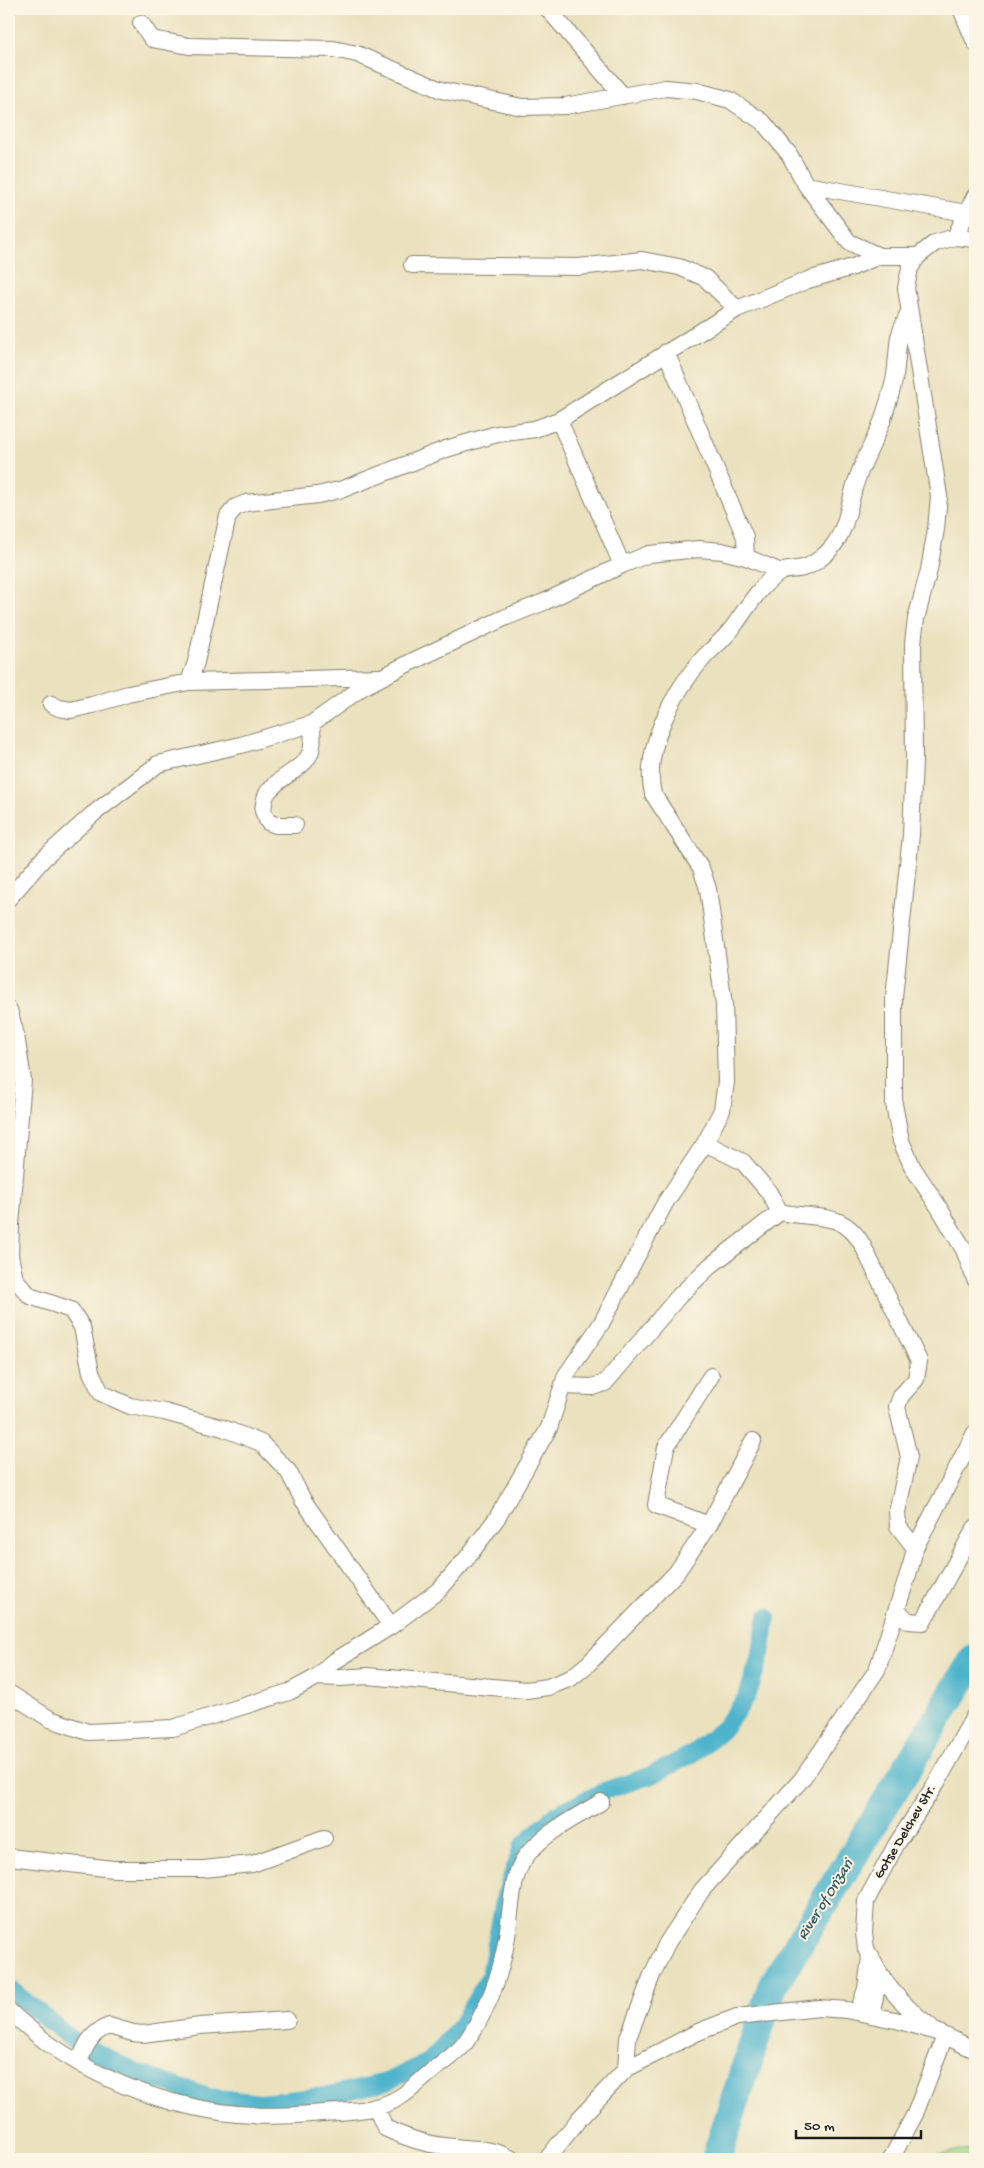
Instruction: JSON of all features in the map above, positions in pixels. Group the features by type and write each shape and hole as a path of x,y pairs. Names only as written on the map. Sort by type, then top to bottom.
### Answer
{"street":[{"path":"548,9 623,96"},
{"path":"961,9 975,42"},
{"path":"141,22 152,39 189,46 333,49 357,54 441,90 522,107 565,106 666,88 697,91 730,100 763,122 789,154 806,184 849,242 879,256"},
{"path":"806,184 966,213"},
{"path":"955,237 975,196"},
{"path":"975,239 955,237 934,243 918,256 910,268 906,288 939,496 929,570 916,619 913,643 914,760 912,835 894,998 894,1104 901,1141 913,1168 964,1250 975,1279"},
{"path":"189,682 198,653 228,516 236,507 246,503 310,496 343,489 446,449 497,434 535,429 559,420 737,309 808,280 853,267 879,256 918,256"},
{"path":"412,264 579,267 642,260 680,267 705,278 737,309"},
{"path":"9,1693 50,1719 88,1732 173,1728 289,1692 317,1677 330,1664 391,1626 439,1590 467,1558 497,1518 549,1428 566,1374 601,1324 665,1203 705,1143 722,1110 726,1082 724,1005 708,889 701,868 653,794 650,782 652,761 658,736 680,690 705,657 737,623 744,608 758,592 781,572 805,568 824,556 834,545 842,531 855,483 882,420 894,377 900,336 909,312"},
{"path":"666,352 745,537 746,556"},
{"path":"559,420 622,565"},
{"path":"9,898 44,859 93,814 141,775 158,764 241,745 311,724 363,687 437,648 544,602 622,565 649,554 699,549 746,556 781,572"},
{"path":"51,704 59,708 71,710 92,706 128,694 189,682 381,677"},
{"path":"295,825 276,825 268,822 263,811 267,793 304,764 313,750 314,738 311,724"},
{"path":"9,1010 19,1052 22,1080 11,1224 10,1256 15,1279 30,1296 71,1310 82,1327 91,1372 101,1393 130,1406 164,1412 223,1428 261,1444 272,1454 288,1471 303,1500 391,1626"},
{"path":"705,1143 743,1162 768,1191 780,1212"},
{"path":"563,1386 592,1387 605,1383 679,1296 710,1266 780,1212 837,1220 856,1232 919,1362 916,1379 901,1396 897,1407 909,1457 897,1512 898,1526 915,1548"},
{"path":"708,1525 656,1505 666,1447 711,1376"},
{"path":"626,2069 628,2038 652,1975 667,1943 702,1890 802,1779 877,1670 915,1548 975,1434"},
{"path":"317,1677 367,1676 526,1690 548,1687 571,1678 588,1664 676,1574 708,1525 753,1441"},
{"path":"897,1610 908,1621 923,1622 975,1528"},
{"name":"Gotse Delchev Str.","path":"870,1957 864,1933 866,1901 896,1846 937,1782 975,1715"},
{"path":"9,2011 47,2043 79,2063 151,2095 216,2112 262,2117 291,2116 376,2107 399,2098 464,2045 498,1984 518,1872 525,1857 548,1833 601,1802"},
{"path":"9,1857 113,1869 203,1869 252,1864 324,1838"},
{"path":"859,2012 866,1989 870,1957"},
{"path":"870,1957 890,1989 906,2007 941,2034"},
{"path":"859,2012 878,1991 880,1974"},
{"path":"547,2159 579,2119 626,2069 698,2032 737,2017 818,2008 859,2012 941,2034 975,2050"},
{"path":"79,2063 85,2047 95,2033 109,2026 143,2034 200,2026 287,2020"},
{"path":"891,2159 915,2114 941,2034"},
{"path":"376,2107 385,2128 407,2139 443,2146 478,2148 512,2159"}],"green space":[{"path":"975,2148 975,2159 932,2159 938,2154"}],"waterway":[{"path":"9,1988 74,2041 137,2073 208,2097 260,2103 325,2096 386,2082 430,2061 461,2025 490,1976 505,1896 523,1845 556,1814 607,1790 652,1775 692,1754 724,1728 747,1697 761,1653 767,1617"},
{"name":"River of Orizari","path":"716,2159 772,1987 975,1658"}]}
